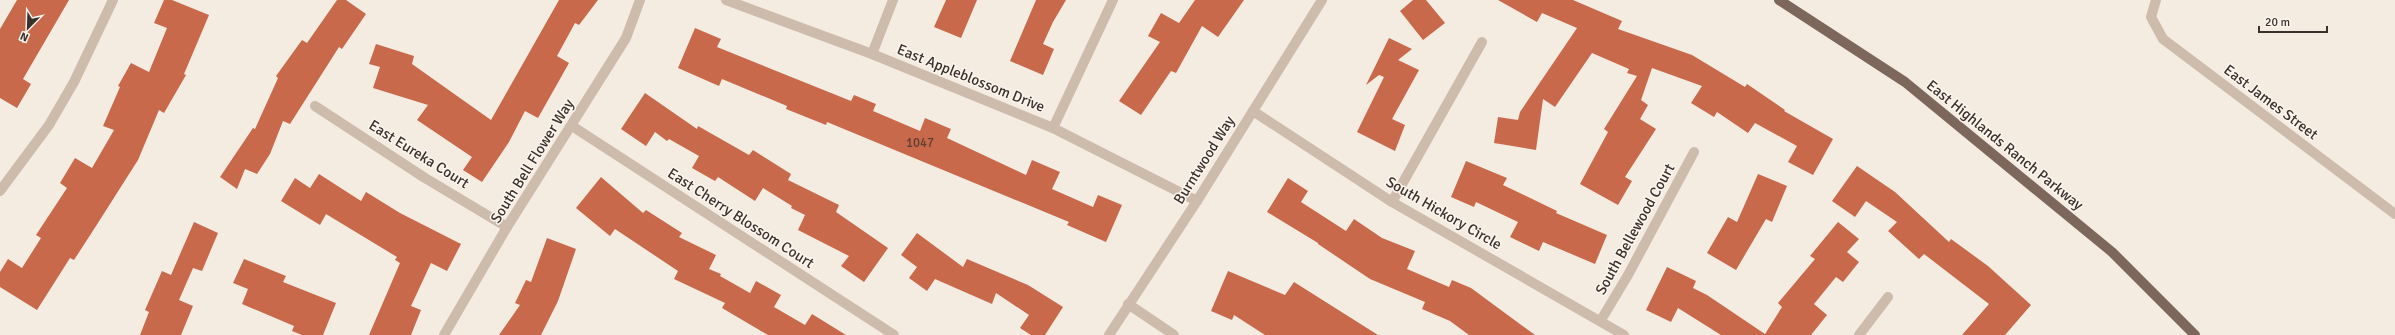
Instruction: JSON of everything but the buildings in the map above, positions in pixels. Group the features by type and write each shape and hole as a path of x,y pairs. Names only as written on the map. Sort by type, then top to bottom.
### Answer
{"main road":[{"name":"East Highlands Ranch Parkway","path":"1778,0 1905,82 2112,252 2195,335"}],"street":[{"path":"0,191 49,125 74,82 113,0"},
{"name":"South Bell Flower Way","path":"444,335 507,227 626,38 640,0"},
{"name":"East Appleblossom Drive","path":"726,0 872,54 1053,128 1197,201"},
{"path":"872,54 893,0"},
{"path":"1053,128 1113,0"},
{"name":"Burntwood Way","path":"1109,335 1197,201 1322,0"},
{"name":"East James Street","path":"2156,0 2151,17 2163,39 2395,214"},
{"path":"1392,202 1482,42"},
{"name":"East Eureka Court","path":"316,106 425,178 507,227"},
{"name":"South Hickory Circle","path":"1253,111 1392,202 1601,320 1624,335"},
{"name":"East Cherry Blossom Court","path":"572,126 894,335"},
{"name":"South Bellewood Court","path":"1601,320 1628,275 1694,152"},
{"path":"1859,335 1888,296"},
{"path":"1128,304 1174,335"}]}
